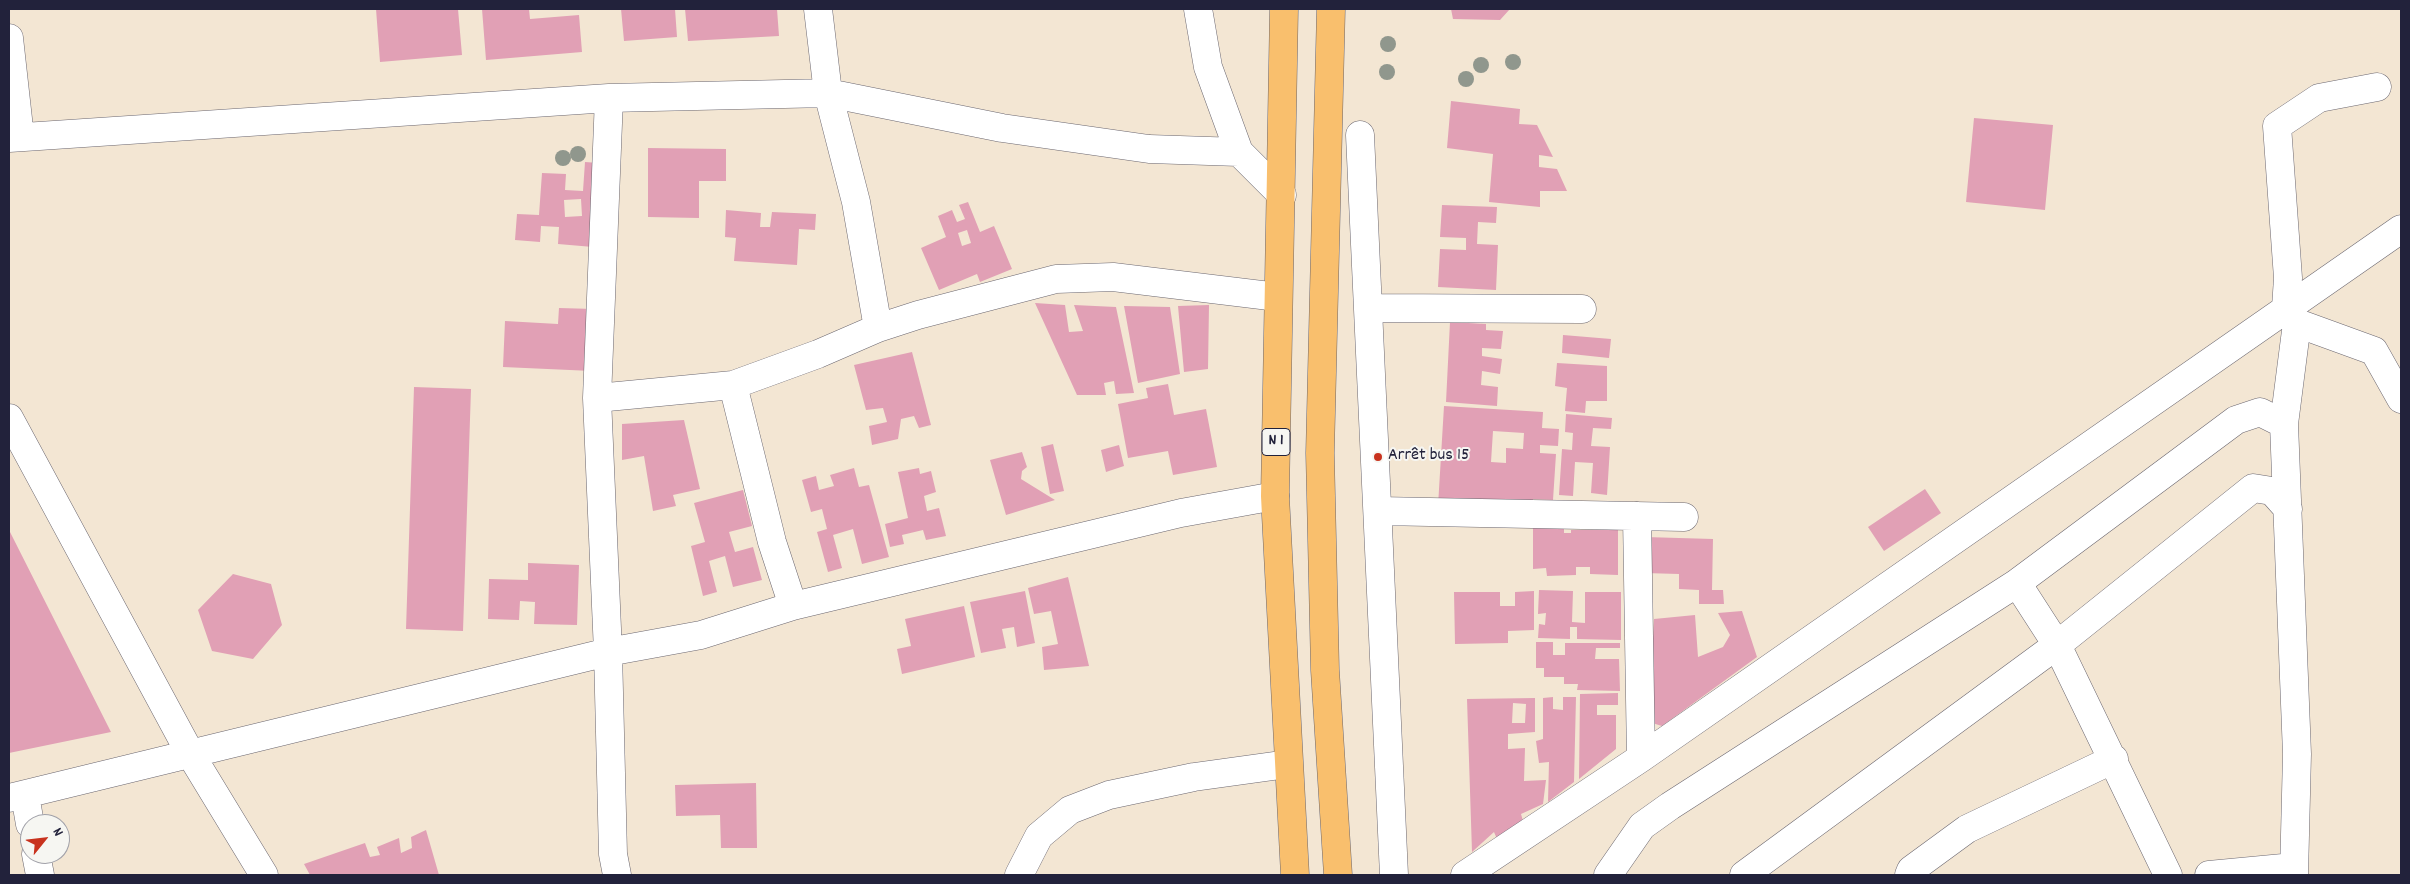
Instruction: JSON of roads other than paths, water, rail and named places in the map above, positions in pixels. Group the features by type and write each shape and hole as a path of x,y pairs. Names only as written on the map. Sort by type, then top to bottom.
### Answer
{"highway":[{"name":"N 1","path":"1284,9 1275,496 1288,764 1296,875"},
{"path":"1331,9 1320,453 1325,670 1338,875"}],"street":[{"path":"818,9 828,93 856,202 878,328"},
{"path":"1198,9 1208,67 1239,152 1282,195"},
{"path":"9,38 14,138 609,98 828,93 1002,128 1149,149 1239,152"},
{"path":"2209,875 2294,871 2297,754 2284,424 2292,315 2277,126 2319,98 2377,87"},
{"path":"609,98 597,398 608,652 613,854 618,875"},
{"path":"1360,135 1379,511 1394,875"},
{"path":"1465,875 1641,758 2292,315 2401,229"},
{"path":"597,398 733,385 878,328 918,315 1056,279 1113,277 1278,297"},
{"path":"1369,308 1582,309"},
{"path":"2292,315 2374,351 2401,399"},
{"path":"733,385 772,542 793,606"},
{"path":"1608,875 1642,826 1670,806 2017,583 2236,420 2260,412 2284,424"},
{"path":"9,418 191,756 264,875"},
{"path":"1744,875 2057,645 2253,488 2272,491 2288,509"},
{"path":"25,814 17,796 191,756 608,652 701,635 793,606 1181,513 1275,496"},
{"path":"1379,511 1684,517"},
{"path":"1637,516 1641,758"},
{"path":"2017,583 2057,645 2114,759 2168,875"},
{"path":"1909,875 1911,870 1967,829 2114,759"},
{"path":"1019,875 1039,836 1070,810 1109,795 1194,778 1288,764"}],"place":[{"name":"Arrêt bus 15","path":"1378,457"}]}
